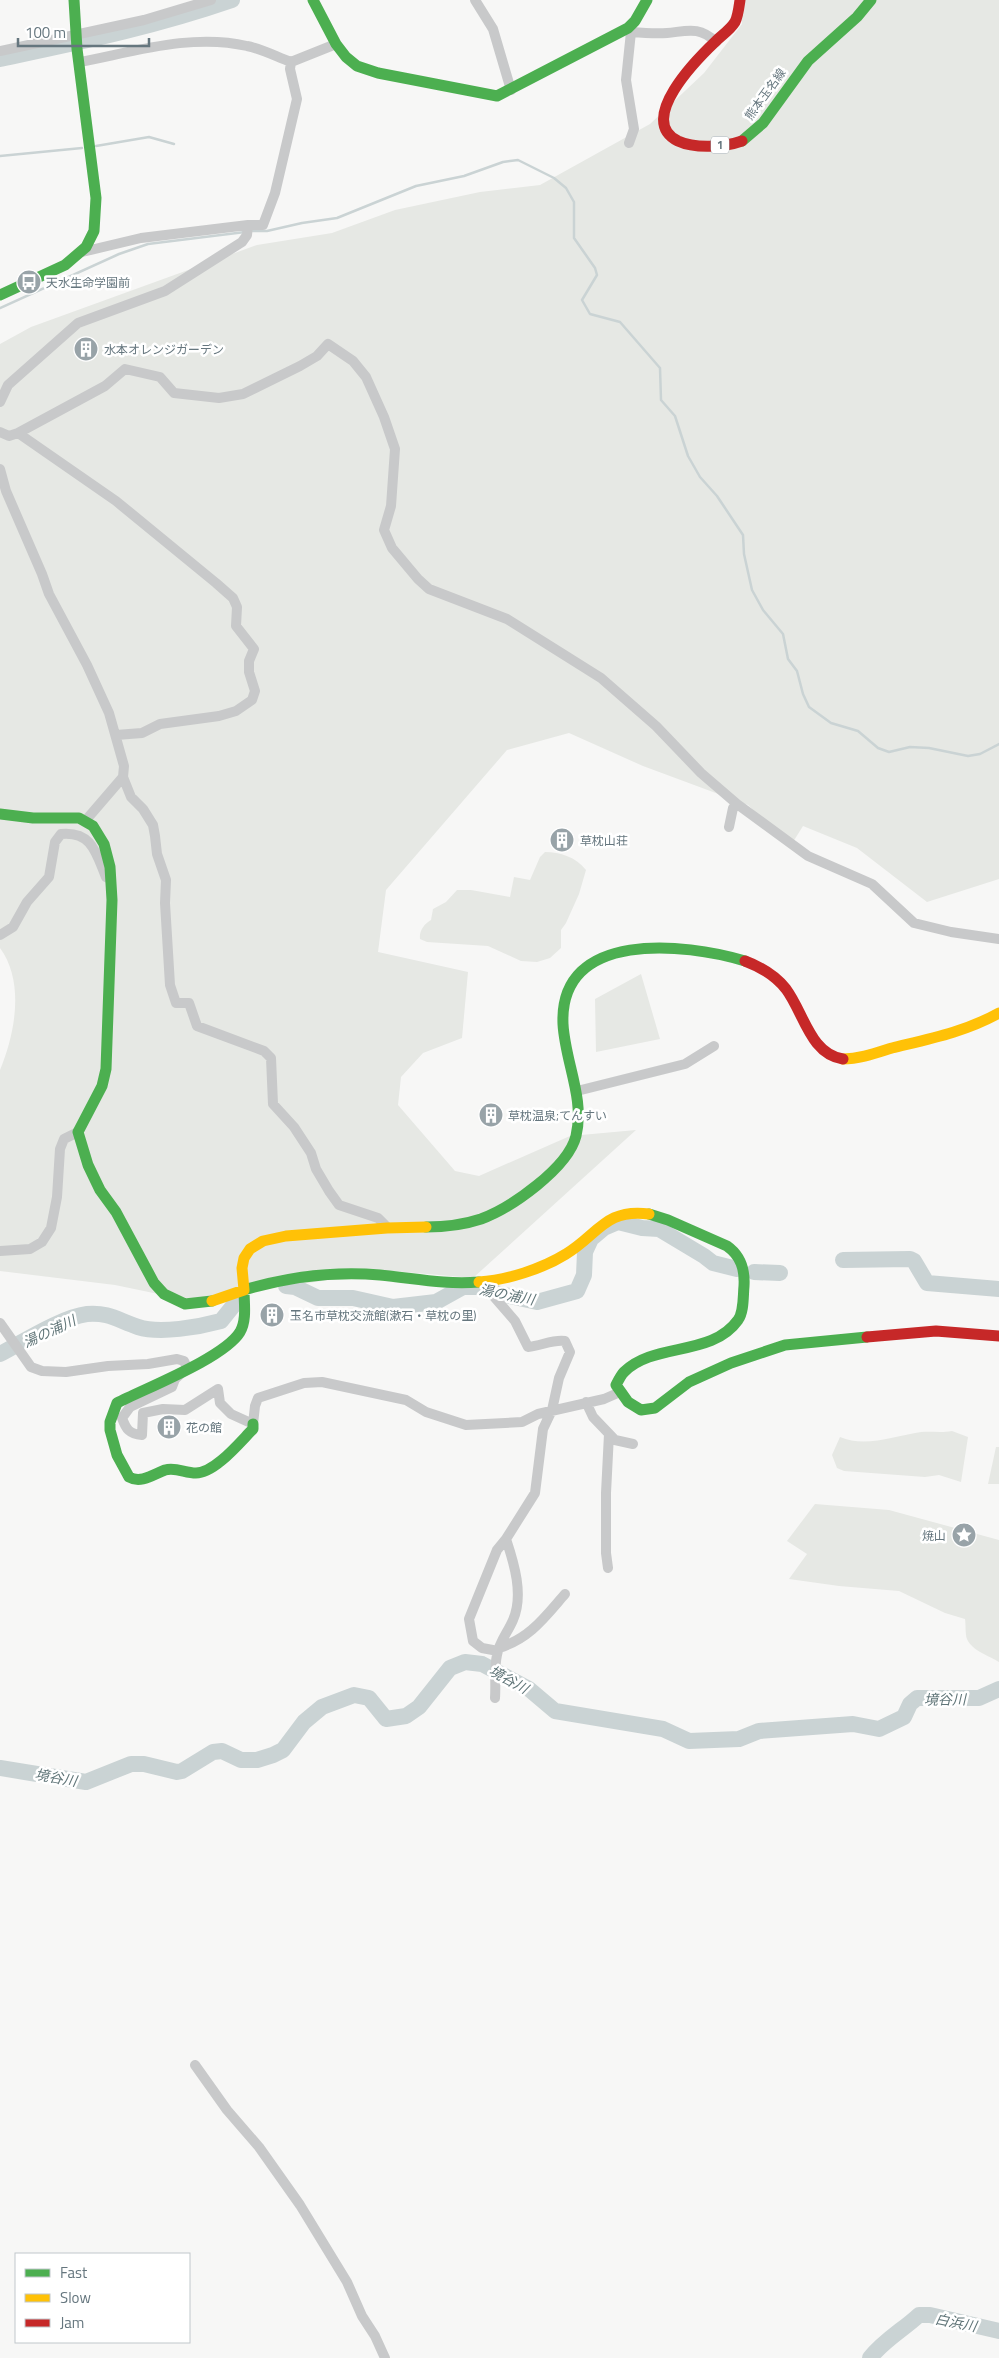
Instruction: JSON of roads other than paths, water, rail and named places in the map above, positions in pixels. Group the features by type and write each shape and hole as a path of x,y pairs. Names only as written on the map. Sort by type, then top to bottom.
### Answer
{"street":[{"path":"74,0 77,41 96,198 96,220 92,237 82,252"},
{"path":"0,51 77,41 211,0"},
{"path":"313,0 336,44 346,57 357,66 378,73 433,82 496,96 629,30 647,0"},
{"path":"475,0 492,29 511,90"},
{"name":"熊本玉名線","path":"740,0 734,24 682,80 663,114 666,130 679,141 718,145 736,144 747,140 761,124 791,80 810,58 856,19 871,0"},
{"path":"629,30 667,33 687,30 707,34 716,42"},
{"path":"629,30 626,80 634,129 629,143"},
{"path":"80,62 173,44 211,42 250,46 291,62 336,44"},
{"path":"0,295 50,272 82,252 141,238 248,230 263,225 275,193 297,99 290,69 291,62"},
{"path":"0,402 8,385 78,323 165,290 242,242 248,230"},
{"path":"0,432 9,436 18,433 105,386 125,369 160,377 174,393 219,398 243,394 300,366 317,356 328,344 352,360 366,377 384,417 395,449 391,506 384,530 392,548 418,579 430,589 507,619 601,678 656,726 701,773 737,804 808,856 872,884 914,923 951,932 999,939"},
{"path":"18,433 116,501 233,598 237,607 236,626 254,649 249,662 249,672 255,690 252,700 236,710 219,716 160,724 142,733 116,735"},
{"path":"0,469 6,491 49,594 109,713 124,766 123,777 131,797 143,809 152,824 157,854 166,880 165,903 170,985 176,1003 189,1003 198,1026 264,1051 271,1058 273,1104 294,1127 311,1153 316,1169 328,1191 339,1205 378,1218 388,1228"},
{"path":"86,820 123,777"},
{"path":"729,827 734,808 737,804"},
{"path":"0,814 38,818 66,816 86,820 101,837 106,850 112,879 106,1069 102,1086 78,1132 64,1139 60,1149 57,1197 51,1228 42,1242 30,1249 0,1251"},
{"path":"0,935 13,927 27,902 49,877 55,842 61,834 72,833 82,836 93,846 106,877 112,879"},
{"path":"620,1392 604,1399 552,1410 522,1422 466,1426 426,1412 406,1400 322,1382 304,1383 258,1398 254,1406 253,1429 214,1465 203,1472 196,1473 170,1469 145,1478 133,1479 126,1475 116,1453 109,1425 117,1403 223,1347 240,1332 245,1308 241,1265 250,1249 259,1243 291,1236 388,1228 466,1225 502,1210 564,1161 576,1140 580,1122 563,1026 563,1006 572,986 583,971 599,960 641,947 668,946 708,952 752,964 770,973 786,988 820,1048 829,1055 844,1059 956,1033 999,1013"},
{"path":"576,1091 684,1064 714,1046"},
{"path":"78,1132 81,1148 96,1182 116,1212 154,1283 162,1293 186,1305 196,1305 269,1282 320,1275 366,1274 450,1284 487,1286 565,1256 606,1219 621,1214 640,1213 656,1216 728,1246 741,1260 744,1273 744,1293 738,1320 726,1332 708,1341 640,1361 618,1378 616,1385 620,1392 628,1402 641,1410 655,1408 689,1382 732,1363 785,1345 936,1330 999,1336"},
{"path":"487,1286 515,1321 528,1347 539,1346 558,1340 565,1341 570,1352 559,1378 552,1410 543,1429 535,1493 506,1540 497,1550 469,1619 473,1641 482,1648 498,1649 524,1637 534,1629 565,1594"},
{"path":"0,1323 31,1367 42,1372 66,1372 108,1366 148,1364 177,1359 184,1361 186,1368"},
{"path":"186,1368 175,1379 172,1386 130,1407 122,1418 126,1429 133,1434 142,1434 143,1413 164,1409 185,1410 218,1389 220,1403 231,1414 254,1424"},
{"path":"586,1402 593,1416 614,1440 633,1444"},
{"path":"608,1568 606,1553 606,1493 609,1434"},
{"path":"495,1698 498,1649 514,1618 517,1594 512,1556 506,1540"},
{"path":"195,2065 300,2205 347,2282 362,2316 375,2336 385,2358"}],"waterway":[{"path":"0,59 145,26 232,0"},
{"path":"96,146 149,137 174,144"},
{"path":"0,156 82,148"},
{"path":"251,231 267,231 337,218 416,186 464,176 503,162 518,160 554,178 566,188 574,202 574,238 595,268 597,275 582,300 590,314 620,322 660,368 661,400 675,416 688,456 700,477 717,496 743,535 744,554 752,590 763,610 783,634 788,659 797,671 803,694 809,707 831,723 858,731 878,748 889,752 910,747 929,748 968,756 980,754 999,744"},
{"path":"0,308 119,254 148,244 245,232"},
{"name":"湯の浦川","path":"286,1286 295,1287 318,1298 353,1298 393,1307 436,1302 463,1287 481,1287 496,1293 537,1302 577,1291 584,1275 585,1252 591,1239 604,1228 618,1222 642,1228 659,1229 713,1263 737,1269"},
{"name":"湯の浦川","path":"843,1260 910,1259 914,1261 927,1283 999,1289"},
{"name":"湯の浦川","path":"754,1272 780,1273"},
{"name":"湯の浦川","path":"0,1354 55,1325 77,1316 102,1314 147,1329 180,1329 221,1321 237,1301"},
{"name":"境谷川","path":"0,1768 86,1782 131,1764 144,1764 177,1772 182,1771 213,1752 222,1751 241,1760 257,1760 283,1750 304,1722 322,1707 354,1695 369,1698 386,1719 406,1716 419,1707 450,1668 465,1662 482,1664 529,1689 555,1711 663,1729 689,1741 739,1739 759,1731 853,1724 879,1729 904,1717 910,1704 917,1698 979,1698 999,1689"},
{"name":"白浜川","path":"870,2358 881,2346 919,2315 930,2315 999,2331"}],"place":[{"name":"天水生命学園前","path":"29,282"},
{"name":"水本オレンジガーデン","path":"86,349"},
{"name":"草枕山荘","path":"562,840"},
{"name":"草枕温泉;てんすい","path":"491,1115"},
{"name":"玉名市草枕交流館(漱石・草枕の里)","path":"272,1315"},
{"name":"花の館","path":"169,1427"},
{"name":"焼山","path":"964,1535"}]}
